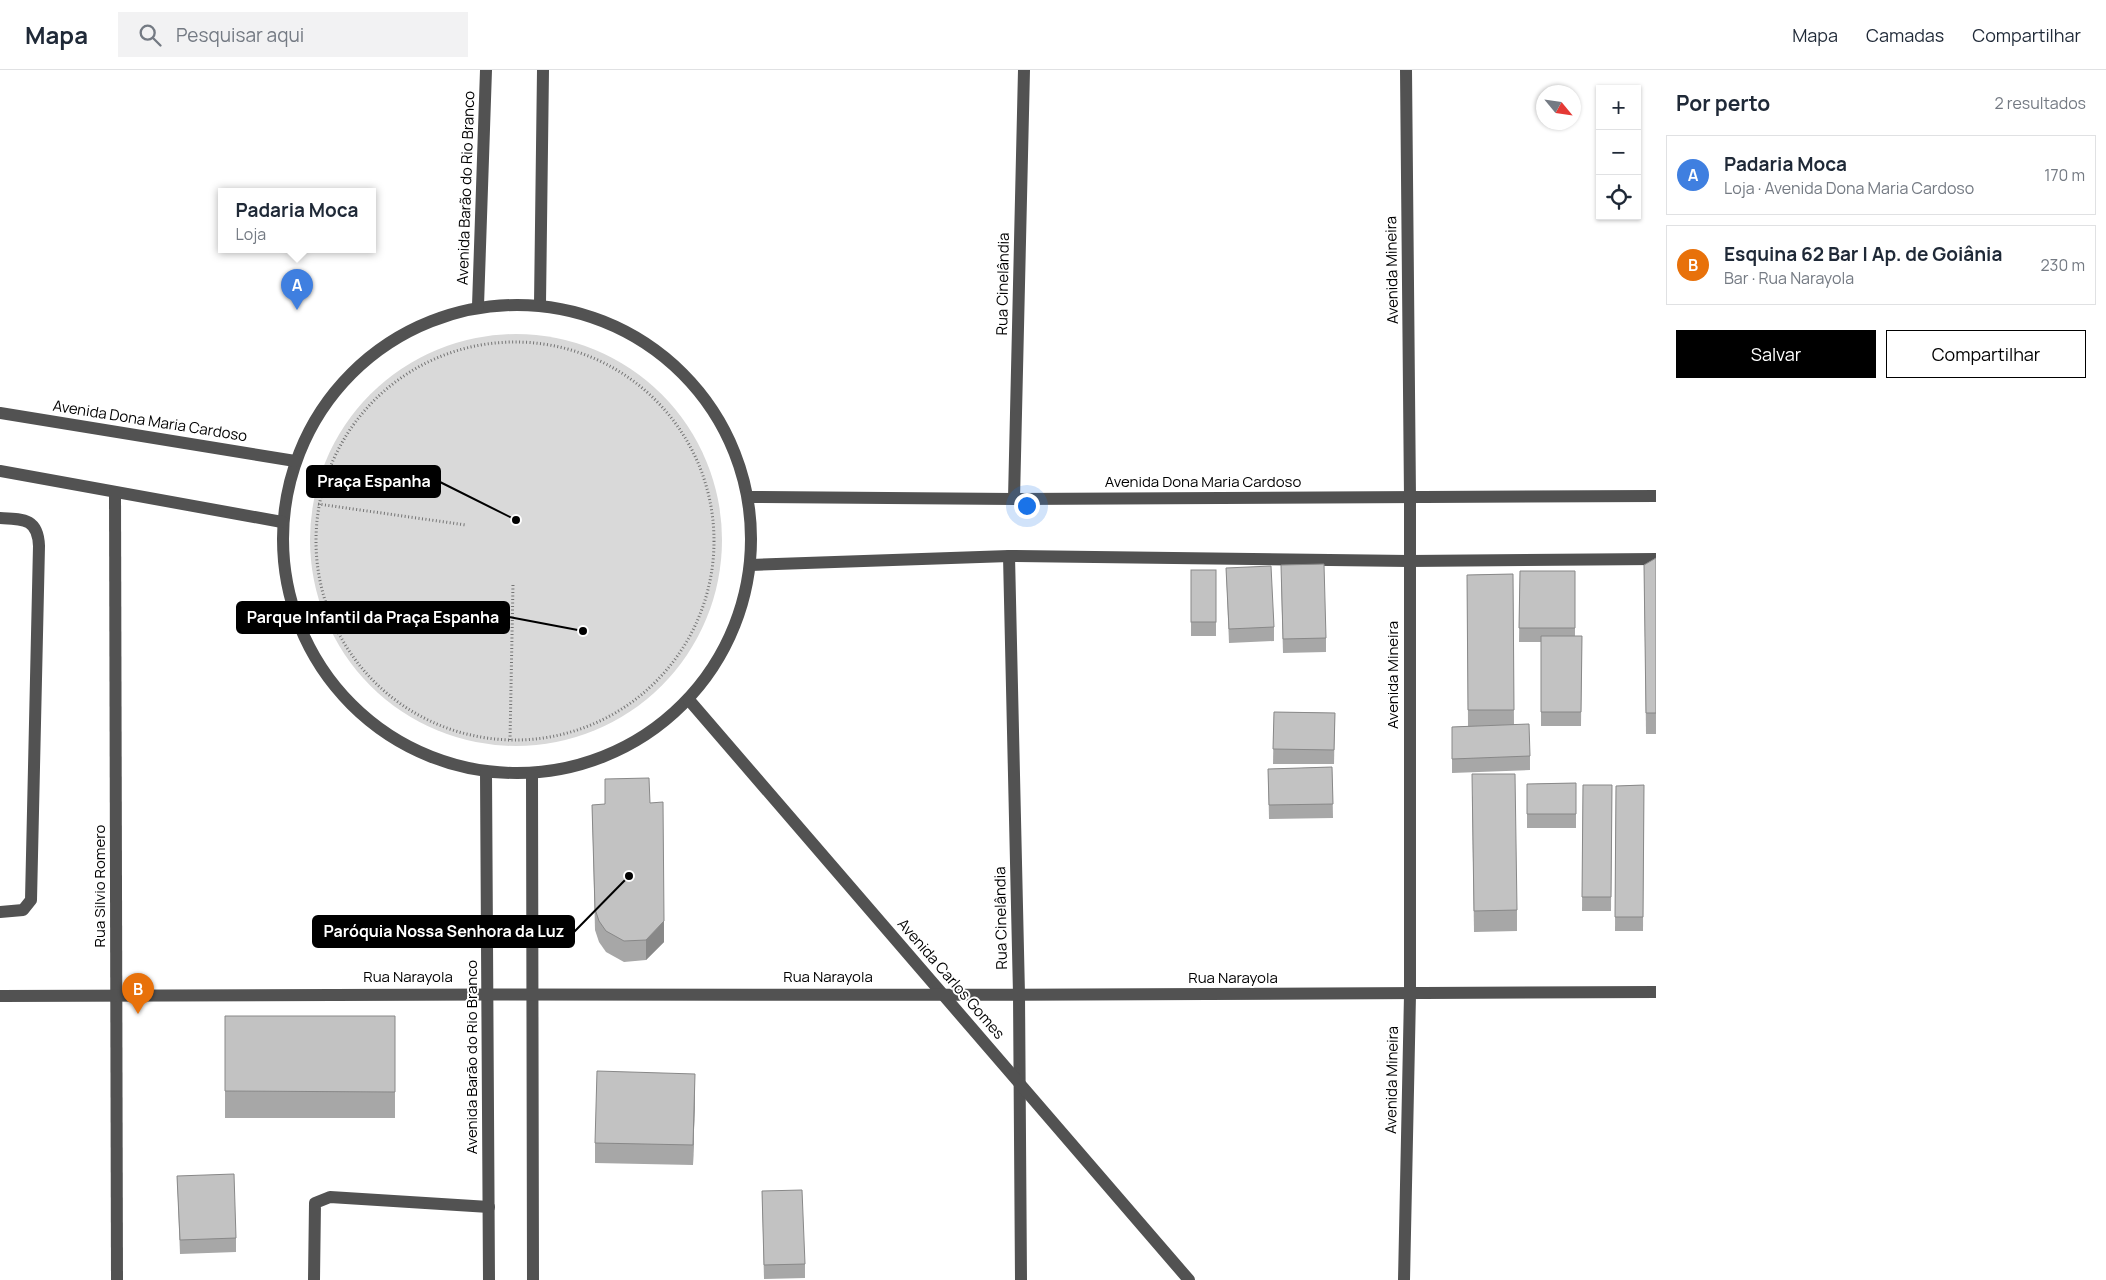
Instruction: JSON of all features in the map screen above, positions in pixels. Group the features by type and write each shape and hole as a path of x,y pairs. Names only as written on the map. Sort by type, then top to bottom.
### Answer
{"street":[{"name":"Avenida Barão do Rio Branco","path":"478,306 486,70"},
{"path":"540,304 543,70"},
{"name":"Rua Cinelândia","path":"1014,499 1024,70"},
{"name":"Avenida Mineira","path":"1404,1280 1410,995 1410,497 1406,70"},
{"path":"540,304 614,323 677,365 724,425 750,497 751,565 740,614 719,660 689,700 643,738 590,763 532,775 486,773 418,754 359,715 314,660 288,593 282,522 296,461 324,405 366,358 419,325 478,306 540,304"},
{"name":"Avenida Dona Maria Cardoso","path":"0,413 296,461"},
{"path":"0,471 282,522"},
{"name":"Rua Silvio Romero","path":"115,493 117,1280"},
{"name":"Avenida Dona Maria Cardoso","path":"750,497 1014,499 1656,496"},
{"path":"0,518 18,519 36,527 39,546 31,900 23,910 0,912"},
{"path":"751,565 1009,556 1409,561 1656,559"},
{"name":"Rua Cinelândia","path":"1009,556 1019,994 1021,1280"},
{"name":"Avenida Carlos Gomes","path":"689,700 1189,1280"},
{"name":"Avenida Barão do Rio Branco","path":"486,773 489,1280"},
{"path":"532,775 533,1280"},
{"name":"Rua Narayola","path":"0,996 488,993 1410,995 1656,992"},
{"path":"314,1280 315,1203 330,1197 489,1207"}],"path":[{"path":"506,340 572,348 628,374 678,421 705,476 715,541 707,604 669,670 620,712 558,737 510,740 494,741 432,724 373,684 336,632 315,567 318,504 344,436 387,386 445,353 506,340"},
{"path":"318,504 466,525"},
{"path":"510,740 513,584"}],"shaded area":[{"path":"516,334 556,338 595,349 631,368 662,394 688,425 707,461 718,500 722,540 718,580 707,619 688,655 662,686 631,712 595,731 556,742 516,746 476,742 437,731 401,712 370,686 344,655 325,619 314,580 310,540 314,500 325,461 344,425 370,394 401,368 437,349 476,338"}],"building":[{"path":"1656,558 1656,713 1646,713 1644,565"},
{"path":"1324,564 1326,638 1283,639 1281,565"},
{"path":"1271,566 1274,627 1229,629 1226,568"},
{"path":"1191,570 1216,570 1216,622 1191,622"},
{"path":"1520,571 1575,571 1575,628 1519,628"},
{"path":"1513,574 1514,710 1468,710 1467,575"},
{"path":"1541,636 1582,636 1581,712 1541,712"},
{"path":"1274,712 1335,713 1334,750 1273,749"},
{"path":"1529,724 1530,756 1452,759 1452,727"},
{"path":"1332,767 1333,804 1269,805 1268,769"},
{"path":"1472,774 1515,774 1517,910 1474,911"},
{"path":"649,778 650,803 663,802 664,921 646,940 624,941 606,931 599,921 595,909 592,805 605,804 605,779"},
{"path":"1576,783 1576,814 1527,814 1527,784"},
{"path":"1583,785 1612,785 1611,897 1582,897"},
{"path":"1644,785 1643,917 1615,917 1616,786"},
{"path":"225,1016 395,1016 395,1092 225,1091"},
{"path":"597,1071 695,1074 693,1145 595,1143"},
{"path":"234,1174 236,1238 180,1240 177,1176"},
{"path":"802,1190 805,1264 764,1265 762,1191"}],"place":[{"name":"Padaria Moca","path":"297,310"},
{"name":"Praça Espanha","path":"516,520"},
{"name":"Parque Infantil da Praça Espanha","path":"583,631"},
{"name":"Paróquia Nossa Senhora da Luz","path":"629,876"},
{"name":"Esquina 62 Bar | Ap. de Goiânia","path":"138,1014"}]}
